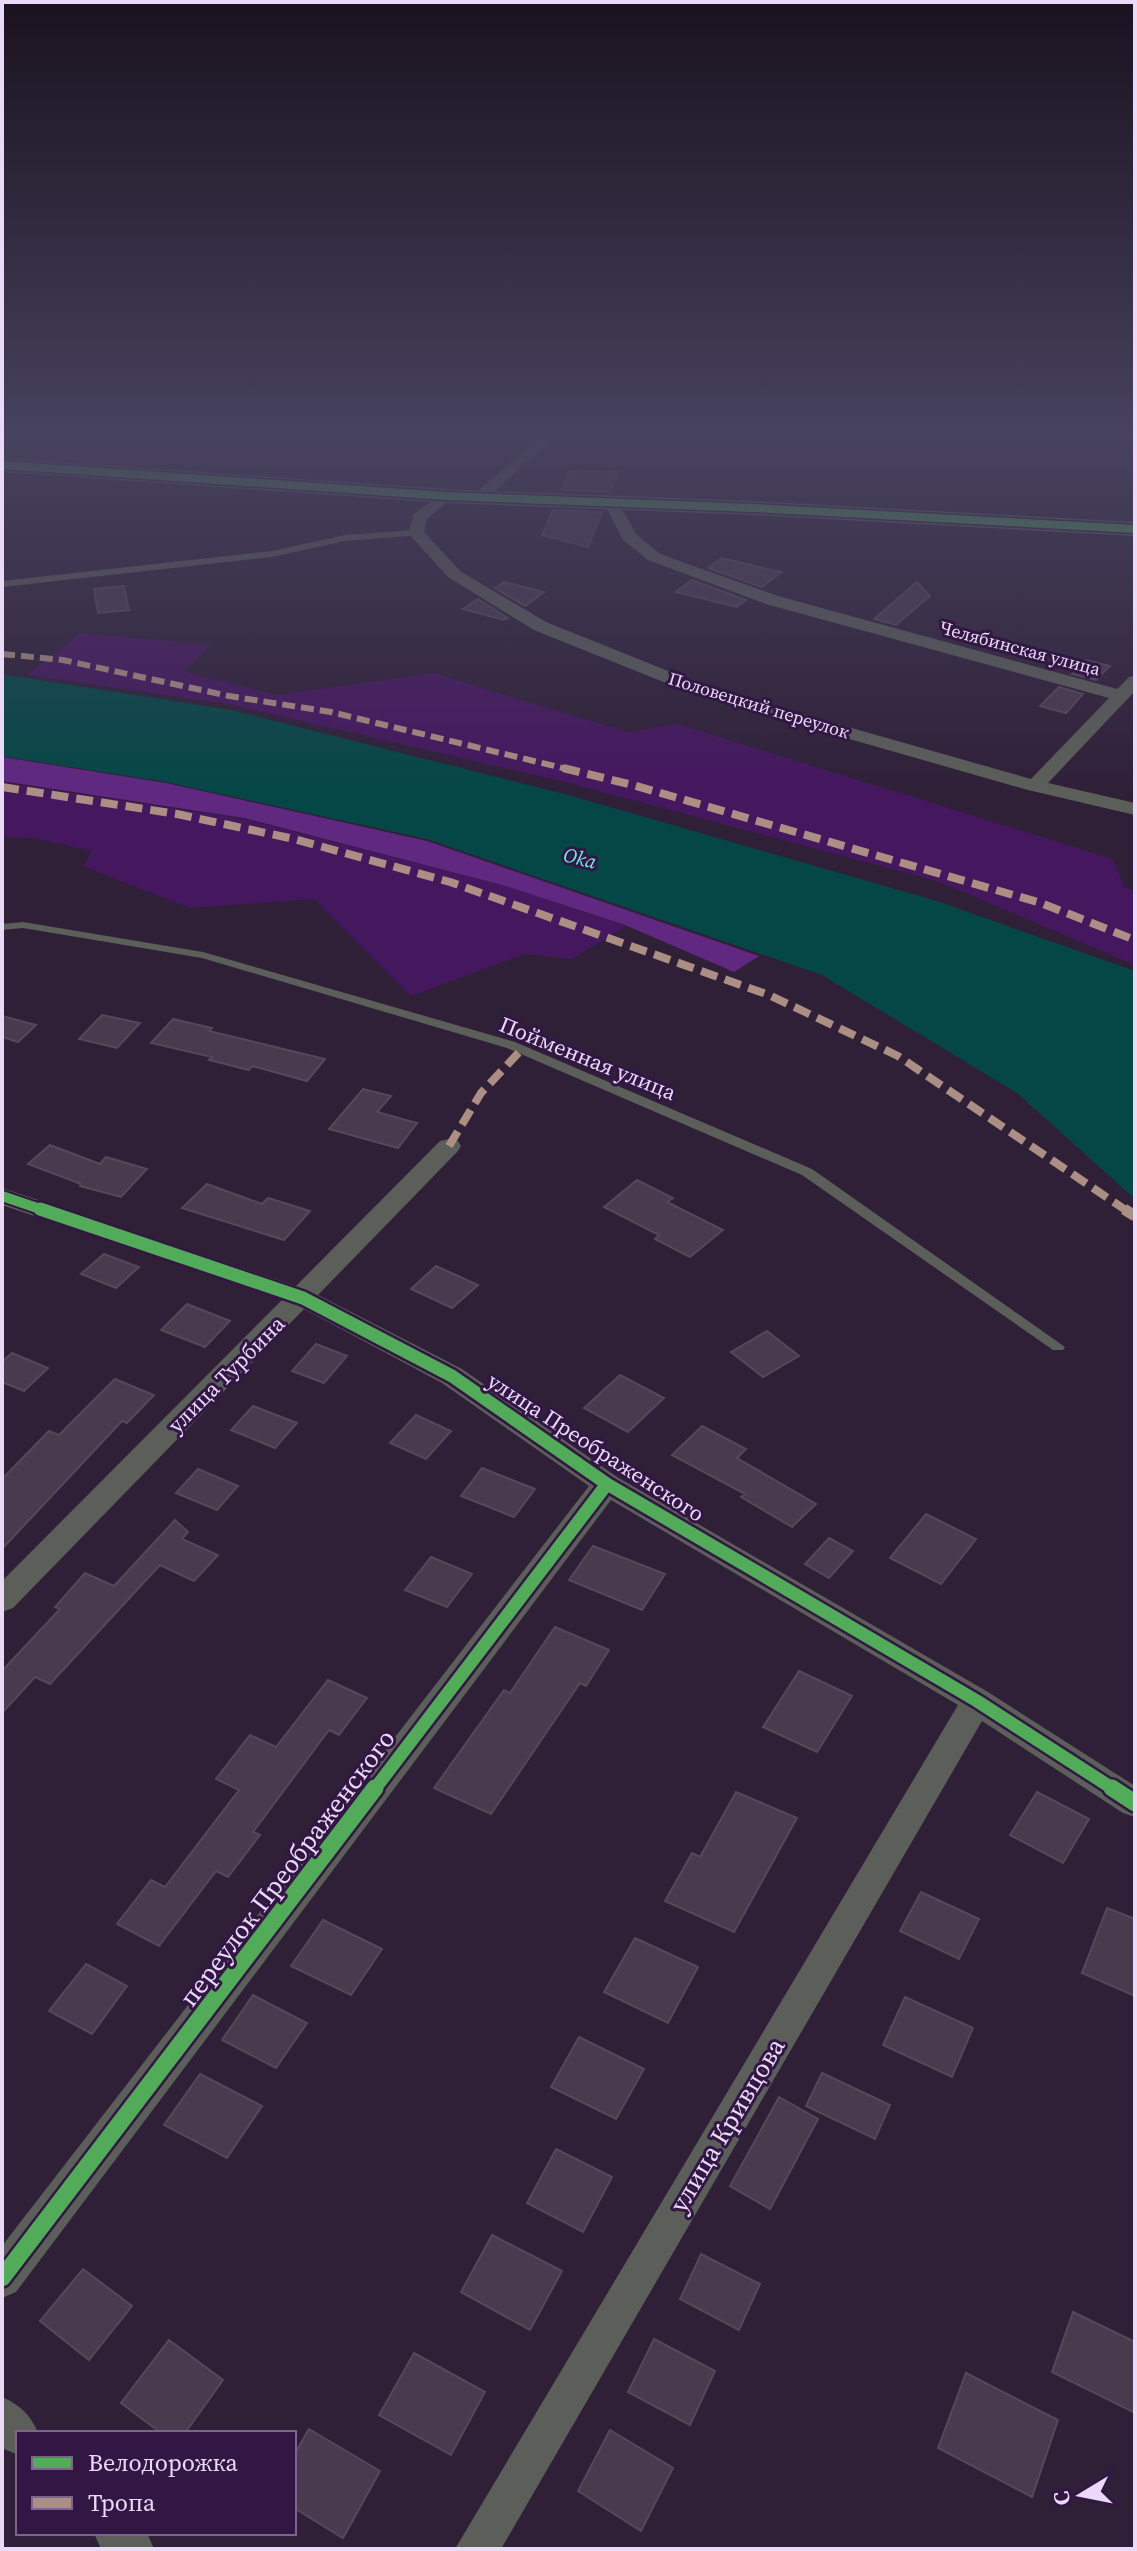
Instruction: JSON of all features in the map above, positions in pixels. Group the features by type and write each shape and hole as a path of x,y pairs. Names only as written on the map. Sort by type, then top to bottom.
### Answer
{"street":[{"name":"Половецкий переулок","path":"435,553 454,574 540,626 702,691 1035,786 1135,809"},
{"name":"Челябинская улица","path":"649,553 772,600 1121,696"},
{"path":"1035,786 1135,681"},
{"name":"улица Турбина","path":"2,1600 303,1298 449,1146"},
{"name":"улица Преображенского","path":"2,1196 303,1298 452,1376 607,1484 977,1701 1135,1803"},
{"name":"переулок Преображенского","path":"2,2278 607,1484"},
{"name":"улица Кривцова","path":"477,2549 977,1701"}],"lane":[{"path":"2,584 276,553"},
{"name":"Пойменная улица","path":"2,927 23,925 203,955 511,1045 807,1172 1058,1347"}],"shaded area":[{"path":"80,633 212,645 183,671 277,695 434,673 627,732 677,724 1113,859 1125,888 1135,891 1135,965 937,881 557,780 228,704 27,675"},
{"path":"2,757 166,783 427,841 759,956 734,972 625,925 506,886 244,818 2,781"},
{"path":"2,782 244,819 506,886 626,926 572,959 525,954 411,996 314,899 190,908 83,866 92,851 34,838 2,837"}],"water":[{"name":"Oka","path":"2,674 231,710 568,795 937,901 1135,971 1135,1199 1017,1093 822,975 427,839 166,782 2,756"}],"building":[{"path":"722,558 781,572 762,587 708,568"},
{"path":"692,580 746,600 737,607 676,592"},
{"path":"504,582 544,592 525,606 495,588"},
{"path":"917,582 930,596 896,625 874,619"},
{"path":"124,586 129,610 98,613 94,589"},
{"path":"478,599 508,618 504,620 463,609"},
{"path":"1085,660 1110,666 1096,680 1072,674"},
{"path":"1059,687 1083,694 1066,713 1040,706"},
{"path":"102,1015 140,1023 117,1048 79,1039"},
{"path":"2,1016 36,1025 18,1042 2,1037"},
{"path":"173,1019 212,1028 209,1031 325,1059 307,1081 252,1066 249,1070 209,1060 212,1057 151,1043"},
{"path":"363,1089 391,1096 377,1112 417,1123 398,1148 329,1129"},
{"path":"50,1145 100,1164 106,1157 147,1169 121,1197 80,1186 28,1164"},
{"path":"637,1180 673,1198 667,1202 723,1230 690,1257 655,1239 659,1235 604,1207"},
{"path":"207,1184 262,1204 268,1198 310,1211 284,1240 182,1208"},
{"path":"104,1254 139,1267 116,1288 81,1274"},
{"path":"436,1266 478,1285 452,1308 411,1289"},
{"path":"187,1304 230,1321 205,1347 161,1330"},
{"path":"767,1331 799,1356 763,1377 731,1352"},
{"path":"316,1344 347,1356 324,1383 292,1371"},
{"path":"12,1353 48,1368 24,1391 2,1382 2,1362"},
{"path":"620,1375 664,1398 628,1432 584,1408"},
{"path":"115,1379 154,1395 127,1423 122,1421 2,1549 2,1479 49,1431 59,1435"},
{"path":"253,1406 297,1423 275,1448 231,1430"},
{"path":"416,1415 451,1431 426,1459 390,1443"},
{"path":"702,1426 746,1449 737,1458 816,1504 792,1527 741,1497 745,1494 672,1455"},
{"path":"482,1468 535,1489 514,1517 461,1496"},
{"path":"198,1469 238,1486 217,1510 176,1493"},
{"path":"926,1514 976,1539 941,1584 890,1558"},
{"path":"175,1520 188,1532 182,1539 218,1555 194,1581 160,1565 50,1684 35,1677 2,1713 2,1671 60,1609 55,1607 85,1573 114,1586"},
{"path":"829,1538 853,1551 829,1578 805,1564"},
{"path":"593,1546 665,1574 642,1610 569,1580"},
{"path":"431,1557 472,1574 447,1607 405,1590"},
{"path":"555,1627 609,1650 586,1686 580,1683 491,1814 434,1788 504,1690 510,1693"},
{"path":"799,1671 852,1696 817,1752 763,1727"},
{"path":"328,1680 367,1698 339,1735 329,1730 253,1832 260,1835 228,1877 216,1871 159,1946 117,1924 151,1880 165,1887 239,1790 216,1779 250,1735 276,1747"},
{"path":"736,1792 797,1818 734,1932 665,1901 692,1853 700,1857"},
{"path":"1037,1792 1089,1819 1063,1863 1010,1835"},
{"path":"921,1892 979,1919 959,1959 900,1931"},
{"path":"1107,1908 1135,1919 1135,1996 1082,1973"},
{"path":"323,1920 382,1949 351,1995 291,1966"},
{"path":"635,1938 698,1967 668,2023 604,1992"},
{"path":"86,1964 127,1986 92,2034 49,2011"},
{"path":"253,1995 307,2023 276,2068 222,2040"},
{"path":"905,1997 973,2028 952,2077 883,2045"},
{"path":"579,2037 644,2069 616,2119 551,2087"},
{"path":"822,2073 890,2105 875,2139 806,2106"},
{"path":"200,2074 262,2106 227,2158 164,2125"},
{"path":"779,2097 818,2119 770,2209 730,2186"},
{"path":"556,2149 612,2177 583,2232 527,2203"},
{"path":"492,2235 562,2271 530,2330 461,2292"},
{"path":"701,2254 760,2284 739,2330 680,2299"},
{"path":"83,2269 132,2306 89,2360 40,2321"},
{"path":"1073,2312 1135,2342 1135,2413 1052,2372"},
{"path":"654,2339 715,2371 690,2425 628,2392"},
{"path":"169,2340 223,2380 186,2431 158,2431 121,2403"},
{"path":"414,2353 485,2392 451,2455 379,2415"},
{"path":"966,2373 1058,2420 1032,2497 938,2448"},
{"path":"309,2429 380,2471 343,2538 296,2509 296,2452"},
{"path":"610,2430 673,2468 641,2531 578,2491"}],"marked path":[{"path":"2,654 63,660 229,696 331,712 633,785 1041,903 1135,940"},
{"path":"2,787 177,814 294,839 450,882 769,995 898,1056 1135,1216"},
{"path":"449,1146 481,1093 522,1049"}],"cycle path":[{"path":"2,1196 303,1298 452,1376 607,1484 977,1701 1135,1803"},
{"path":"2,2278 607,1484"}]}
